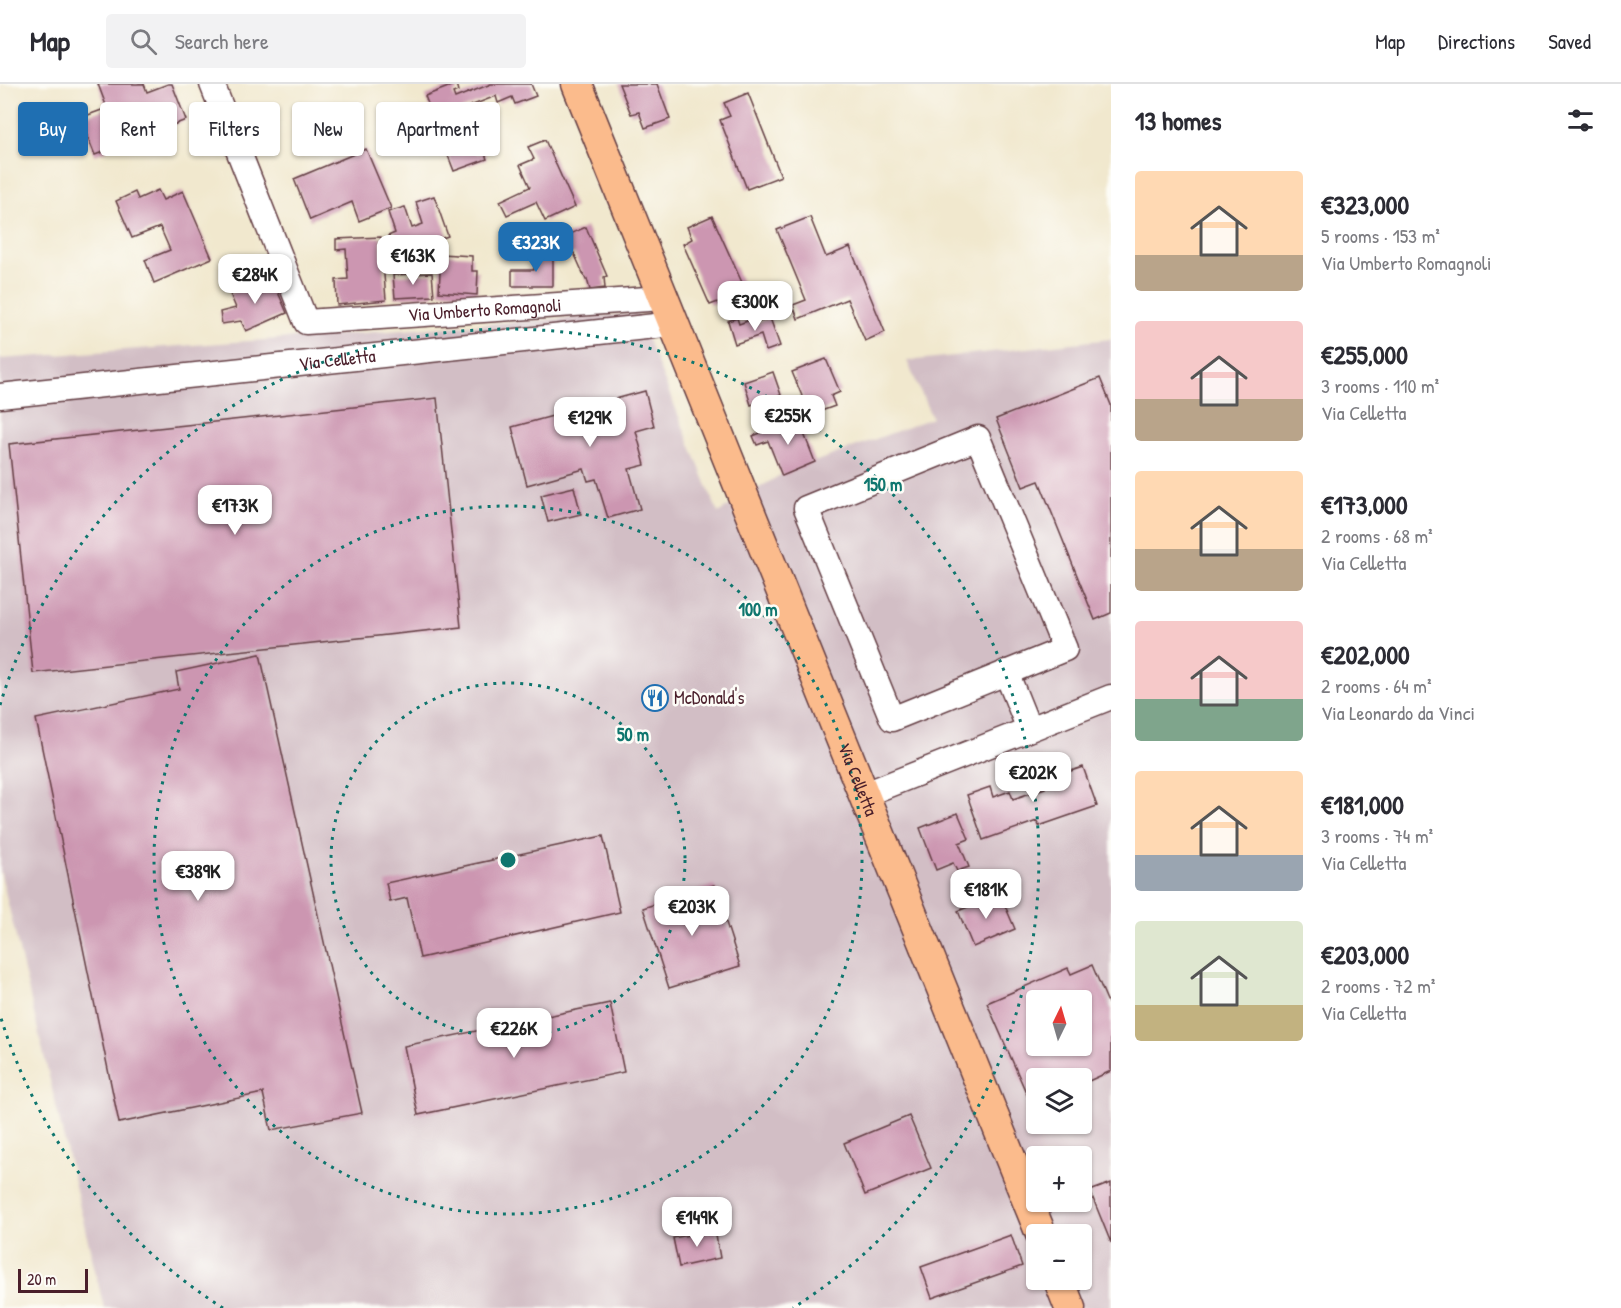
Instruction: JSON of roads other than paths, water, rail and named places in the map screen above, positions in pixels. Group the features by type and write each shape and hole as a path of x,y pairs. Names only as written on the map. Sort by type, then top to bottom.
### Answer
{"main road":[{"name":"Via Celletta","path":"577,84 1037,1224"},
{"path":"1063,1290 1070,1308"}],"street":[{"name":"Via Umberto Romagnoli","path":"212,84 306,322 668,311"},
{"name":"Via Celletta","path":"0,396 668,311"},
{"path":"978,438 1065,649 1006,672 892,718 806,507 978,438"},
{"path":"1006,672 1029,729"},
{"path":"863,795 1111,697"}],"place":[{"name":"McDonald's","path":"655,698"}]}
